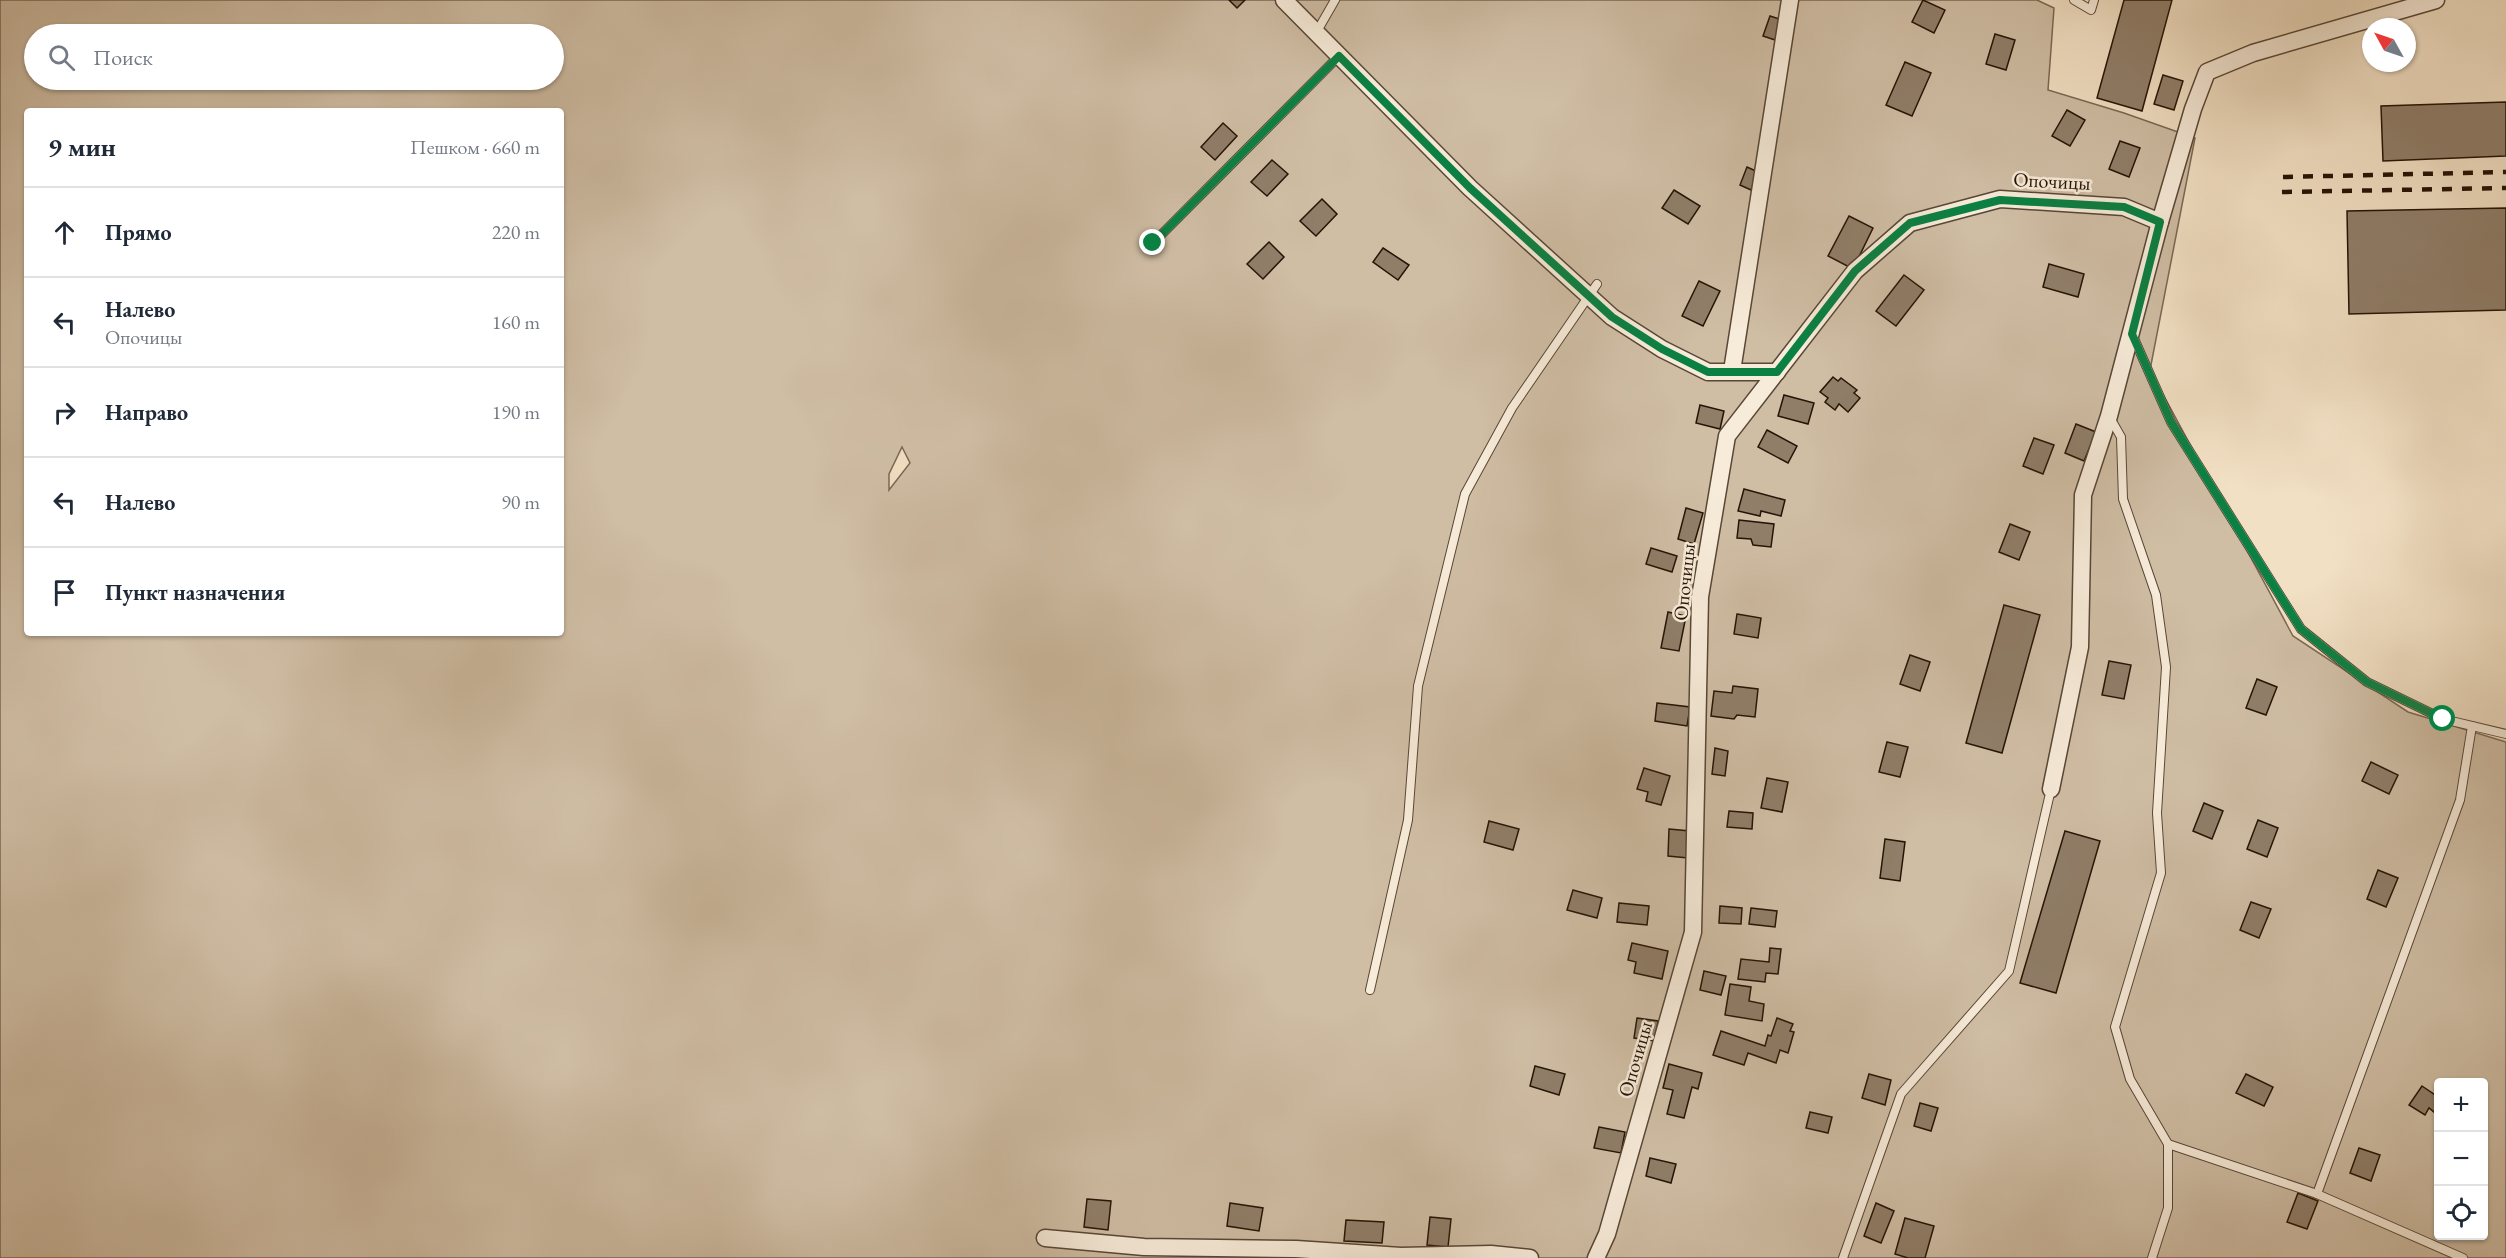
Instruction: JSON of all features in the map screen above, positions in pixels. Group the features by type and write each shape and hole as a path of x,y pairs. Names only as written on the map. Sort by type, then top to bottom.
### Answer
{"street":[{"path":"1284,0 1470,188 1593,289 1612,317 1662,349 1708,372 1777,372"},
{"path":"1732,371 1790,0"},
{"path":"2051,789 2080,647 2083,495 2109,416 2160,222 2193,109 2207,72 2253,53 2436,0"},
{"name":"Опочицы","path":"1596,1258 1607,1234 1693,932 1700,597 1727,436 1855,271 1910,223 2000,200 2124,207 2160,222"},
{"path":"1046,1238 1144,1246 1296,1249 1401,1256 1491,1254 1530,1258"}],"lane":[{"path":"1316,33 1335,0"},
{"path":"2074,0 2091,10 2094,0"},
{"path":"1153,243 1339,56"},
{"path":"1370,990 1408,820 1418,686 1465,494 1512,408 1593,289"},
{"path":"2132,334 2171,422 2301,629 2367,682 2443,719 2506,734"},
{"path":"2109,416 2121,437 2123,500 2156,595 2166,667 2157,813 2161,873 2115,1027 2130,1079 2168,1144 2168,1208 2152,1258"},
{"path":"2317,1194 2460,800 2472,726"},
{"path":"1843,1258 1901,1094 2009,971 2051,789"},
{"path":"2168,1144 2317,1194 2463,1258"}],"shaded area":[{"path":"0,0 2037,0 2054,8 2048,90 2195,138 2150,370 2293,636 2408,712 2506,742 2506,1258 0,1258","holes":["902,447 910,463 889,490 889,474"]}],"building":[{"path":"1229,0 1245,0 1237,8"},
{"path":"1923,0 1945,10 1934,33 1912,22"},
{"path":"2124,0 2172,0 2142,111 2097,98"},
{"path":"1770,16 1782,20 1775,40 1763,36"},
{"path":"1995,34 2015,40 2006,70 1986,64"},
{"path":"1905,62 1931,73 1912,116 1886,105"},
{"path":"2163,75 2183,81 2174,110 2154,104"},
{"path":"2506,102 2506,156 2383,161 2381,106"},
{"path":"2067,110 2085,120 2070,146 2052,136"},
{"path":"1223,123 1237,136 1215,160 1201,147"},
{"path":"2120,141 2140,148 2129,177 2109,169"},
{"path":"1272,160 1288,174 1267,196 1251,182"},
{"path":"1747,167 1758,172 1751,190 1740,185"},
{"path":"1674,190 1700,206 1688,224 1662,208"},
{"path":"1322,199 1337,214 1316,236 1300,221"},
{"path":"2506,208 2506,310 2349,314 2347,211"},
{"path":"1849,216 1873,228 1853,269 1828,256"},
{"path":"1269,242 1284,257 1263,279 1247,264"},
{"path":"1383,248 1409,265 1398,280 1373,262"},
{"path":"2049,264 2084,274 2078,297 2043,287"},
{"path":"1904,275 1924,290 1896,326 1876,311"},
{"path":"1699,281 1720,291 1703,326 1682,316"},
{"path":"1833,377 1838,381 1841,378 1857,390 1854,393 1860,398 1848,412 1839,404 1835,410 1825,402 1828,398 1820,392"},
{"path":"1784,395 1814,403 1808,424 1778,416"},
{"path":"1700,405 1724,411 1720,429 1696,423"},
{"path":"2076,424 2096,432 2084,461 2065,453"},
{"path":"1767,430 1797,446 1788,463 1758,447"},
{"path":"2034,438 2054,445 2043,474 2023,466"},
{"path":"1744,489 1785,500 1781,516 1761,511 1760,516 1738,511"},
{"path":"1686,508 1703,513 1694,544 1678,539"},
{"path":"1739,520 1774,524 1771,547 1753,545 1751,539 1737,538"},
{"path":"2010,524 2030,532 2019,560 1999,552"},
{"path":"1651,548 1677,556 1672,572 1646,564"},
{"path":"2004,605 2040,615 2002,753 1966,743"},
{"path":"1668,612 1686,616 1679,651 1661,648"},
{"path":"1737,614 1761,618 1758,638 1734,634"},
{"path":"1910,655 1930,662 1920,691 1900,684"},
{"path":"2109,661 2131,665 2124,699 2102,695"},
{"path":"2257,679 2277,687 2266,715 2246,708"},
{"path":"1733,686 1758,689 1755,717 1737,715 1734,719 1711,716 1714,691 1732,693"},
{"path":"1657,703 1690,707 1687,726 1655,721"},
{"path":"1887,742 1908,747 1900,777 1879,772"},
{"path":"1715,748 1728,751 1725,776 1712,774"},
{"path":"2371,762 2398,775 2389,794 2362,781"},
{"path":"1644,768 1670,776 1661,805 1646,801 1648,792 1637,789"},
{"path":"1767,778 1788,782 1782,812 1761,808"},
{"path":"2204,803 2223,811 2212,839 2193,831"},
{"path":"1729,811 1753,813 1752,829 1727,827"},
{"path":"2258,820 2278,828 2267,857 2247,849"},
{"path":"1489,821 1519,829 1513,850 1484,842"},
{"path":"1669,829 1690,831 1688,858 1668,856"},
{"path":"2065,831 2100,841 2056,993 2020,983"},
{"path":"1885,839 1905,842 1900,881 1880,878"},
{"path":"2378,870 2398,878 2386,907 2367,899"},
{"path":"1573,890 1602,898 1597,918 1567,910"},
{"path":"2251,902 2271,909 2259,938 2240,930"},
{"path":"1619,903 1649,906 1647,925 1617,922"},
{"path":"1720,906 1742,908 1741,924 1719,923"},
{"path":"1751,908 1777,911 1775,927 1749,924"},
{"path":"1632,943 1668,951 1662,979 1634,973 1636,962 1628,960"},
{"path":"1770,948 1781,949 1778,974 1766,973 1765,982 1738,979 1741,959 1769,962"},
{"path":"1704,971 1726,976 1721,995 1700,990"},
{"path":"1730,984 1751,987 1749,1001 1764,1004 1762,1021 1725,1015"},
{"path":"1637,1018 1658,1021 1655,1041 1634,1038"},
{"path":"1777,1018 1793,1024 1790,1031 1794,1032 1788,1053 1780,1050 1776,1063 1748,1053 1744,1065 1713,1055 1721,1031 1765,1046"},
{"path":"1669,1064 1702,1073 1698,1089 1692,1087 1684,1118 1667,1114 1673,1090 1663,1088"},
{"path":"1535,1066 1565,1074 1559,1095 1530,1086"},
{"path":"1869,1074 1891,1080 1885,1105 1862,1098"},
{"path":"2246,1074 2273,1087 2264,1106 2236,1093"},
{"path":"2422,1086 2434,1094 2434,1112 2429,1108 2425,1115 2409,1105"},
{"path":"1920,1103 1938,1108 1931,1131 1914,1126"},
{"path":"1810,1112 1832,1117 1828,1133 1806,1128"},
{"path":"1599,1127 1625,1132 1621,1153 1594,1148"},
{"path":"2359,1148 2380,1155 2371,1181 2350,1173"},
{"path":"1650,1158 1676,1164 1671,1183 1646,1176"},
{"path":"2298,1193 2318,1201 2307,1229 2287,1222"},
{"path":"1087,1199 1111,1201 1108,1230 1084,1227"},
{"path":"1230,1203 1263,1208 1259,1231 1227,1226"},
{"path":"1876,1203 1894,1211 1881,1243 1864,1236"},
{"path":"1430,1217 1451,1219 1448,1247 1427,1245"},
{"path":"1905,1218 1934,1226 1925,1258 1908,1258 1895,1254"},
{"path":"1346,1220 1384,1222 1382,1243 1344,1241"}],"railway":[{"path":"2283,177 2506,172"},
{"path":"2282,192 2506,188"}],"route":[{"path":"1153,243 1339,56 1470,188 1612,317 1662,349 1708,372 1777,372 1855,271 1910,223 2000,200 2124,207 2160,222 2132,334 2171,422 2237,529 2301,629 2367,682 2443,719"}]}
